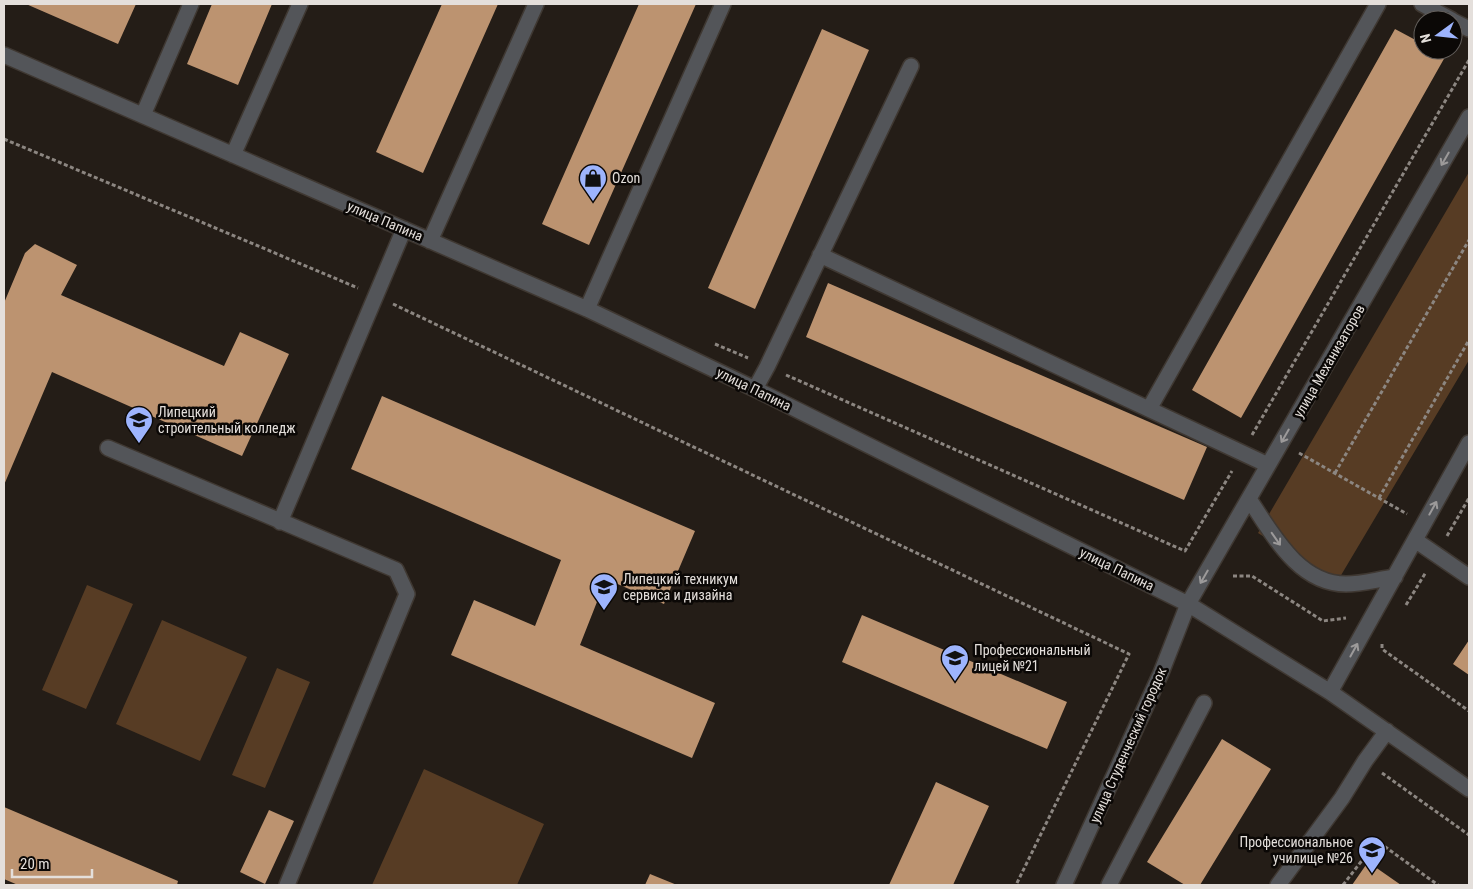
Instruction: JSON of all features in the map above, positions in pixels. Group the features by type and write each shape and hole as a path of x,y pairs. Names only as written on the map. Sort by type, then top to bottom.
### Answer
{"street":[{"path":"143,115 191,4"},
{"path":"234,155 300,4"},
{"path":"430,240 536,4"},
{"path":"587,309 723,4"},
{"path":"1149,409 1378,4"},
{"path":"1422,4 1433,10"},
{"name":"улица Папина","path":"6,61 143,115 587,309 755,389 1188,604 1330,692 1469,789"},
{"path":"755,389 911,66"},
{"name":"улица Механизаторов","path":"1188,604 1469,117"},
{"path":"280,522 404,229"},
{"path":"820,255 1268,465"},
{"path":"1330,692 1469,443"},
{"path":"108,448 396,570 407,594 287,885"},
{"path":"1249,499 1288,556 1303,568 1324,579 1344,584 1395,576"},
{"path":"1415,540 1469,577"},
{"name":"улица Студенческий городок","path":"1064,885 1161,673 1188,604"},
{"path":"1109,885 1204,704"},
{"path":"1278,885 1342,798 1365,761 1387,732"}],"path":[{"path":"4,139 376,296 1129,654 1016,885"},
{"path":"1335,473 1469,240"},
{"path":"1379,498 1469,340"},
{"path":"1282,442 1424,524"},
{"path":"1402,610 1437,555 1469,498"},
{"path":"1233,576 1252,576 1323,621 1346,618"},
{"path":"1382,642 1382,649 1469,711"},
{"path":"1365,761 1469,835"},
{"path":"1343,885 1377,841 1438,885"}],"shaded area":[{"path":"1469,172 1469,360 1337,582 1258,533"},
{"path":"87,585 133,604 86,709 42,690"},
{"path":"162,620 247,657 200,761 116,724"},
{"path":"277,668 310,682 265,788 232,775"},
{"path":"424,769 544,824 517,885 372,885"}],"building":[{"path":"26,4 136,4 118,44"},
{"path":"212,4 272,4 238,85 187,64"},
{"path":"442,4 498,4 423,173 376,152"},
{"path":"639,4 696,4 589,245 542,224"},
{"path":"822,29 869,50 755,309 708,288"},
{"path":"1395,29 1413,39 1413,60 1443,60 1241,418 1192,390"},
{"path":"35,244 77,265 61,295 224,366 240,332 289,354 242,456 52,372 4,485 4,303 25,253"},
{"path":"828,283 1207,447 1184,500 806,337"},
{"path":"382,396 695,531 664,604 606,579 580,645 715,703 692,758 451,655 474,600 535,626 561,560 351,469"},
{"name":"Профессиональный лицей №21","path":"862,615 1067,702 1047,749 842,662"},
{"path":"1469,640 1469,675 1453,664"},
{"path":"1222,739 1271,769 1200,885 1185,885 1147,862"},
{"path":"936,782 989,806 953,885 889,885"},
{"path":"4,807 178,881 177,885 18,885 4,879"},
{"path":"269,810 294,821 265,884 240,872"},
{"name":"Профессиональное училище №26","path":"1368,862 1401,885 1352,885"},
{"path":"650,874 677,885 645,885"}],"place":[{"name":"Ozon","path":"593,202"},
{"name":"Липецкий строительный колледж","path":"139,444"},
{"name":"Липецкий техникум сервиса и дизайна","path":"604,611"},
{"name":"Профессиональный лицей №21","path":"955,682"},
{"name":"Профессиональное училище №26","path":"1372,874"}]}
